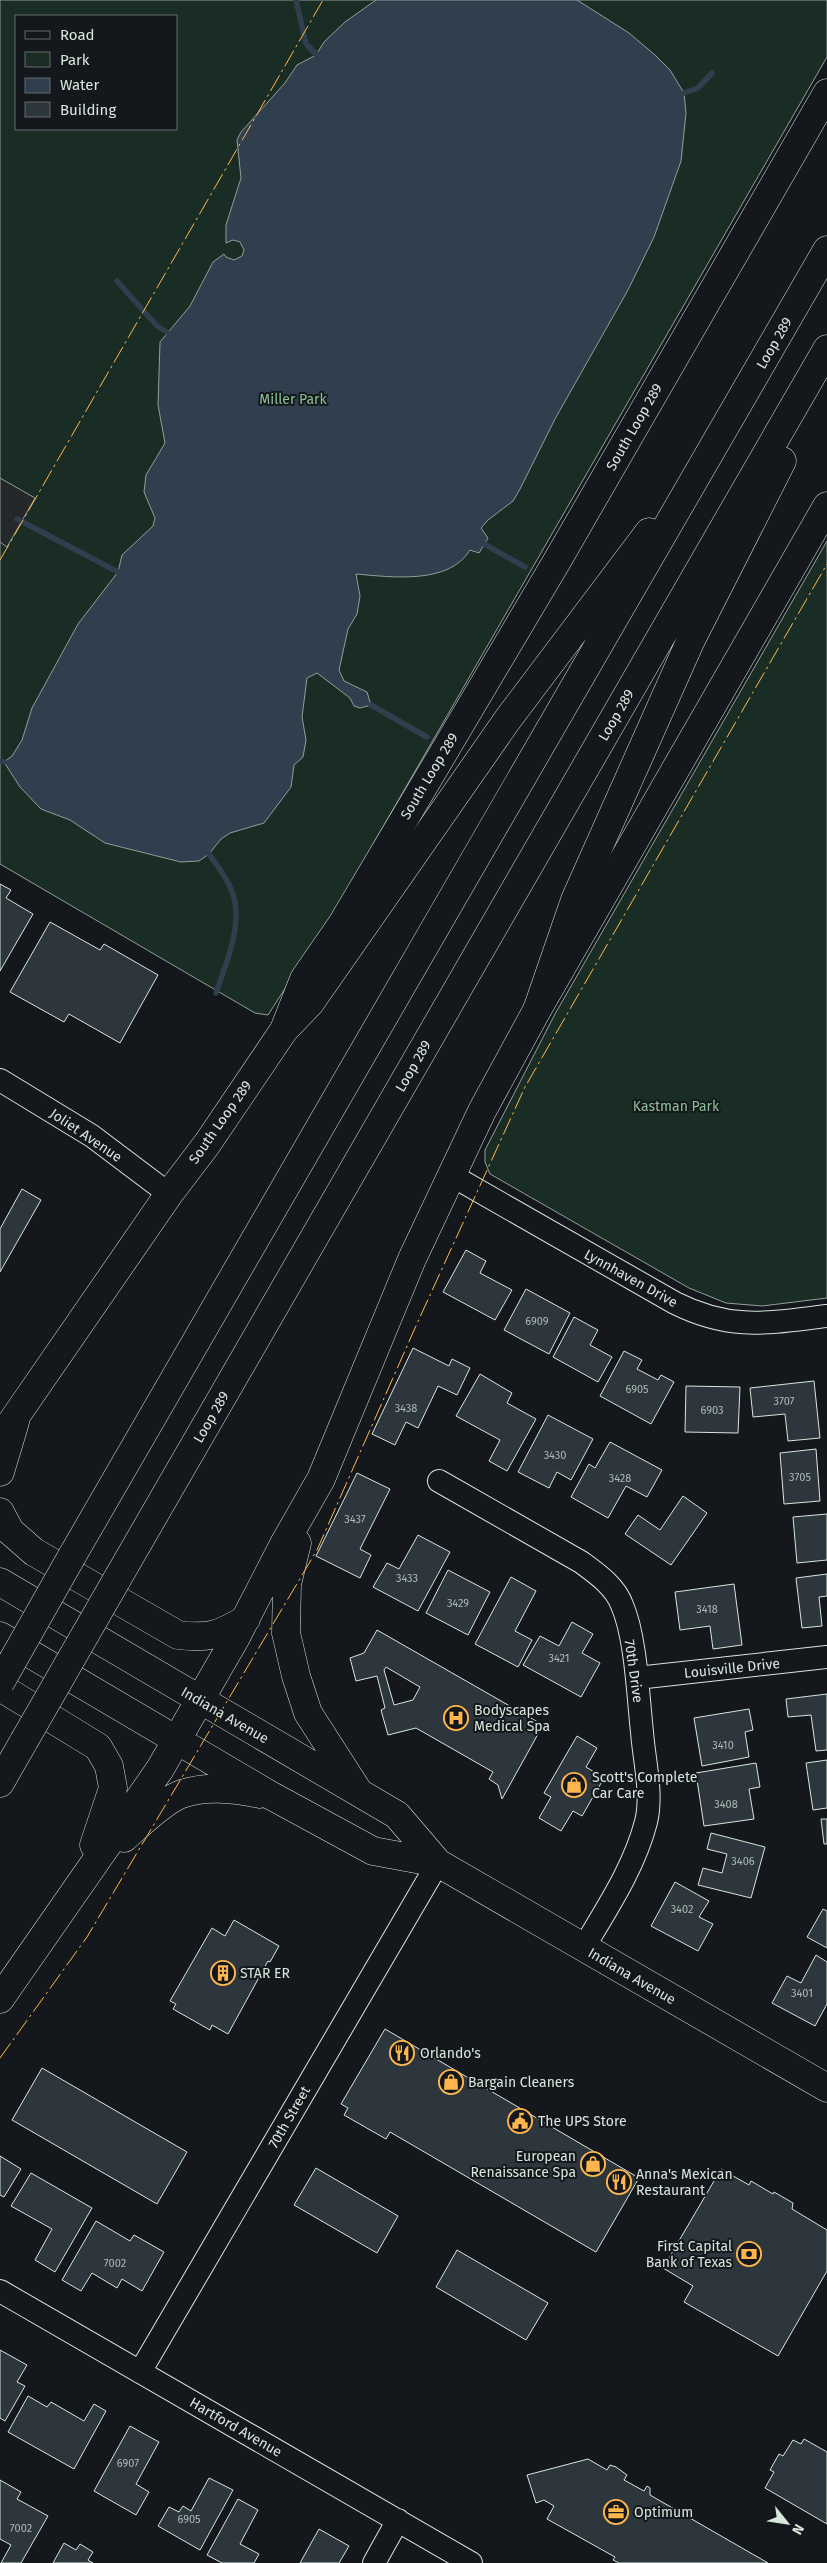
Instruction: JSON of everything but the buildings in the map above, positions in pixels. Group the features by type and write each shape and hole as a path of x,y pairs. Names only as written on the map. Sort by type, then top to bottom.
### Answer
{"main road":[{"name":"South Loop 289","path":"0,1439 8,1423 169,1194 207,1144 284,1030 304,979 342,924 552,570 827,92"},
{"name":"Loop 289","path":"0,1685 72,1556 827,250"},
{"name":"Loop 289","path":"0,1783 827,348"},
{"path":"537,1010 575,900 690,642 827,369"},
{"path":"284,1030 310,1003 473,768 602,592 709,456"},
{"path":"360,1794 308,1713 296,1676 286,1633 287,1584 298,1538 412,1259 482,1111 537,1010 827,506"},
{"path":"0,1472 8,1423"},
{"path":"0,1999 160,1769 178,1740 246,1619 284,1544 321,1478"},
{"path":"0,1512 10,1531 34,1552 178,1635 201,1638 223,1633 246,1619"},
{"name":"Indiana Avenue","path":"0,1582 397,1815 438,1863 827,2088"},
{"name":"Indiana Avenue","path":"0,1636 270,1796 373,1851 438,1863"},
{"path":"0,1685 92,1742 98,1747 110,1766 113,1788 82,1879"},
{"path":"82,1879 114,1845 178,1796 204,1790 233,1789 270,1796"}],"street":[{"name":"Joliet Avenue","path":"0,1080 92,1136 169,1194"},
{"name":"Lynnhaven Drive","path":"451,1175 675,1303 700,1315 724,1322 744,1324 827,1316"},
{"name":"70th Drive","path":"439,1481 581,1562 602,1577 622,1604 637,1678 647,1789 646,1820 636,1852 584,1948"},
{"name":"Louisville Drive","path":"637,1678 827,1656"},
{"name":"70th Street","path":"140,2372 438,1863"},
{"name":"Hartford Avenue","path":"0,2291 471,2563"},
{"path":"374,2563 398,2520"}],"green space":[{"name":"Miller Park","path":"0,0 827,0 827,57 331,917 268,1015 255,1013 0,864"},
{"name":"Kastman Park","path":"827,541 827,1298 762,1306 726,1303 689,1288 490,1174 485,1162 485,1150 555,1014"}],"shaded area":[{"path":"0,478 35,498 7,547 0,542"}],"water":[{"path":"376,0 577,0 629,33 670,70 684,93 686,113 681,161 654,237 628,290 555,419 513,501 488,520 481,528 488,538 479,553 470,550 461,561 448,569 434,574 402,577 356,574 360,596 357,614 348,629 339,670 344,681 367,692 371,705 360,708 354,706 350,698 317,673 307,678 302,717 306,740 303,757 294,765 291,787 264,823 230,833 221,839 209,854 199,861 181,862 105,843 70,820 41,809 20,787 4,762 12,756 22,740 32,708 78,624 118,572 122,555 153,526 155,518 144,492 146,475 165,443 158,405 160,342 190,306 213,262 224,254 226,257 234,260 242,256 244,250 240,242 233,240 226,243 226,225 241,178 237,140 241,132 285,83 297,65 316,55 324,42 345,22"}],"waterway":[{"path":"296,0 306,44 317,55"},
{"path":"684,93 698,88 712,73"},
{"path":"117,281 157,326 167,332"},
{"path":"17,519 118,572"},
{"path":"484,544 525,567"},
{"path":"371,705 427,737"},
{"path":"0,761 4,762"},
{"path":"209,854 223,873 233,894 236,906 235,931 216,993"}],"power":[{"path":"0,560 323,0"},
{"path":"0,2058 87,1937 317,1550 415,1328 525,1087 827,564"}],"place":[{"name":"Bodyscapes Medical Spa","path":"456,1718"},
{"name":"Scott's Complete Car Care","path":"574,1785"},
{"name":"STAR ER","path":"223,1973"},
{"name":"Orlando's","path":"402,2053"},
{"name":"Bargain Cleaners","path":"451,2082"},
{"name":"The UPS Store","path":"520,2121"},
{"name":"European Renaissance Spa","path":"593,2164"},
{"name":"Anna's Mexican Restaurant","path":"619,2182"},
{"name":"First Capital Bank of Texas","path":"749,2254"},
{"name":"Optimum","path":"616,2512"}]}
